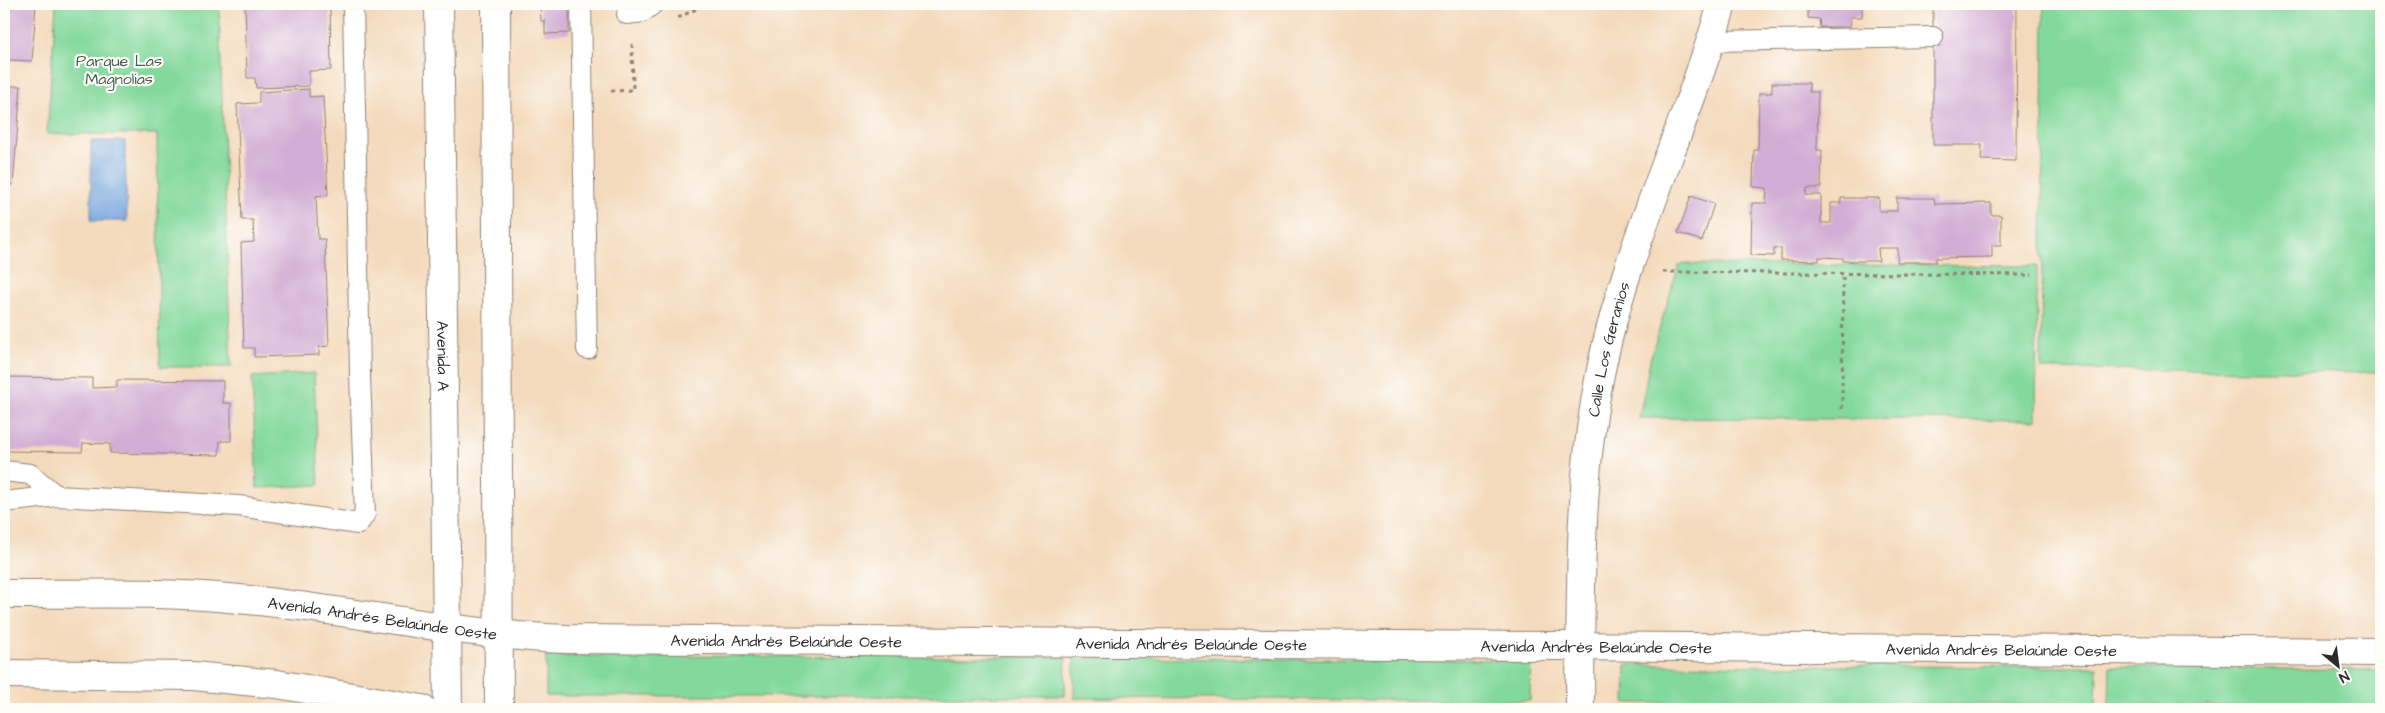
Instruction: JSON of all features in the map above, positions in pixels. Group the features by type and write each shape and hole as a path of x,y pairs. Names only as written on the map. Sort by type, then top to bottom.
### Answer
{"street":[{"name":"Avenida A","path":"439,4 448,709"},
{"path":"496,4 499,709"},
{"name":"Calle Los Geranios","path":"1580,709 1581,545 1587,450 1598,383 1628,272 1712,41 1722,4"},
{"name":"Avenida Andrés Belaúnde Oeste","path":"4,594 166,594 238,598 319,608 447,629 533,638 2381,652"},
{"path":"4,674 193,676 277,684 422,709"}],"lane":[{"path":"4,502 57,496 239,506 358,524 365,514 360,375 353,4"},
{"path":"581,4 587,349"},
{"path":"627,14 643,12 653,4"},
{"path":"1712,41 1933,37"},
{"path":"4,471 30,474 57,496"}],"path":[{"path":"674,20 706,4"},
{"path":"583,91 633,90 632,41 641,36"},
{"path":"1628,272 2032,275"},
{"path":"1842,409 1843,273"}],"green space":[{"name":"Parque Las Magnolias","path":"56,4 219,4 231,367 160,367 157,134 47,134"},
{"path":"2044,4 2381,4 2381,372 2041,369"},
{"path":"1679,264 2037,266 2036,420 1639,418 1650,360"},
{"path":"314,373 319,485 257,488 252,377"},
{"path":"546,656 1066,657 1065,696 546,696"},
{"path":"1074,658 1531,660 1530,701 1074,698"},
{"path":"1626,665 2097,667 2096,705 1625,703"},
{"path":"2110,667 2381,670 2381,707 2109,705"}],"water":[{"path":"91,141 125,141 127,221 91,221"}],"building":[{"path":"4,4 36,4 32,61 9,60 8,76 4,75"},
{"path":"245,4 330,4 331,70 309,71 309,86 256,88 255,78 247,78"},
{"path":"540,4 569,4 569,33 545,34 545,21 541,21"},
{"path":"1808,4 1862,4 1862,17 1850,17 1850,27 1820,27 1819,19 1808,18"},
{"path":"1933,4 2017,4 2016,161 1981,160 1982,145 1933,145"},
{"path":"4,78 7,78 6,86 21,86 13,185 4,185"},
{"path":"1772,83 1809,83 1809,92 1818,92 1817,150 1822,150 1821,188 1807,188 1806,195 1821,195 1821,223 1831,223 1831,203 1841,203 1841,198 1879,198 1879,211 1897,211 1897,198 1934,198 1935,204 1991,203 1991,215 2001,215 2001,245 1992,245 1992,257 1936,258 1936,262 1897,262 1898,248 1878,248 1879,261 1843,261 1843,258 1819,257 1819,261 1781,260 1781,248 1774,248 1774,256 1751,255 1752,203 1766,203 1767,188 1753,187 1754,150 1758,150 1759,93 1772,93"},
{"path":"309,89 309,97 323,96 328,195 316,196 318,239 325,239 329,346 319,347 319,355 254,357 254,348 244,348 241,243 254,242 253,220 242,220 237,104 259,103 259,92"},
{"path":"1691,196 1714,204 1702,241 1678,233"},
{"path":"4,377 92,378 92,388 117,387 117,380 223,381 223,403 231,403 231,441 220,441 219,455 110,453 110,444 83,443 82,452 4,451"}]}
